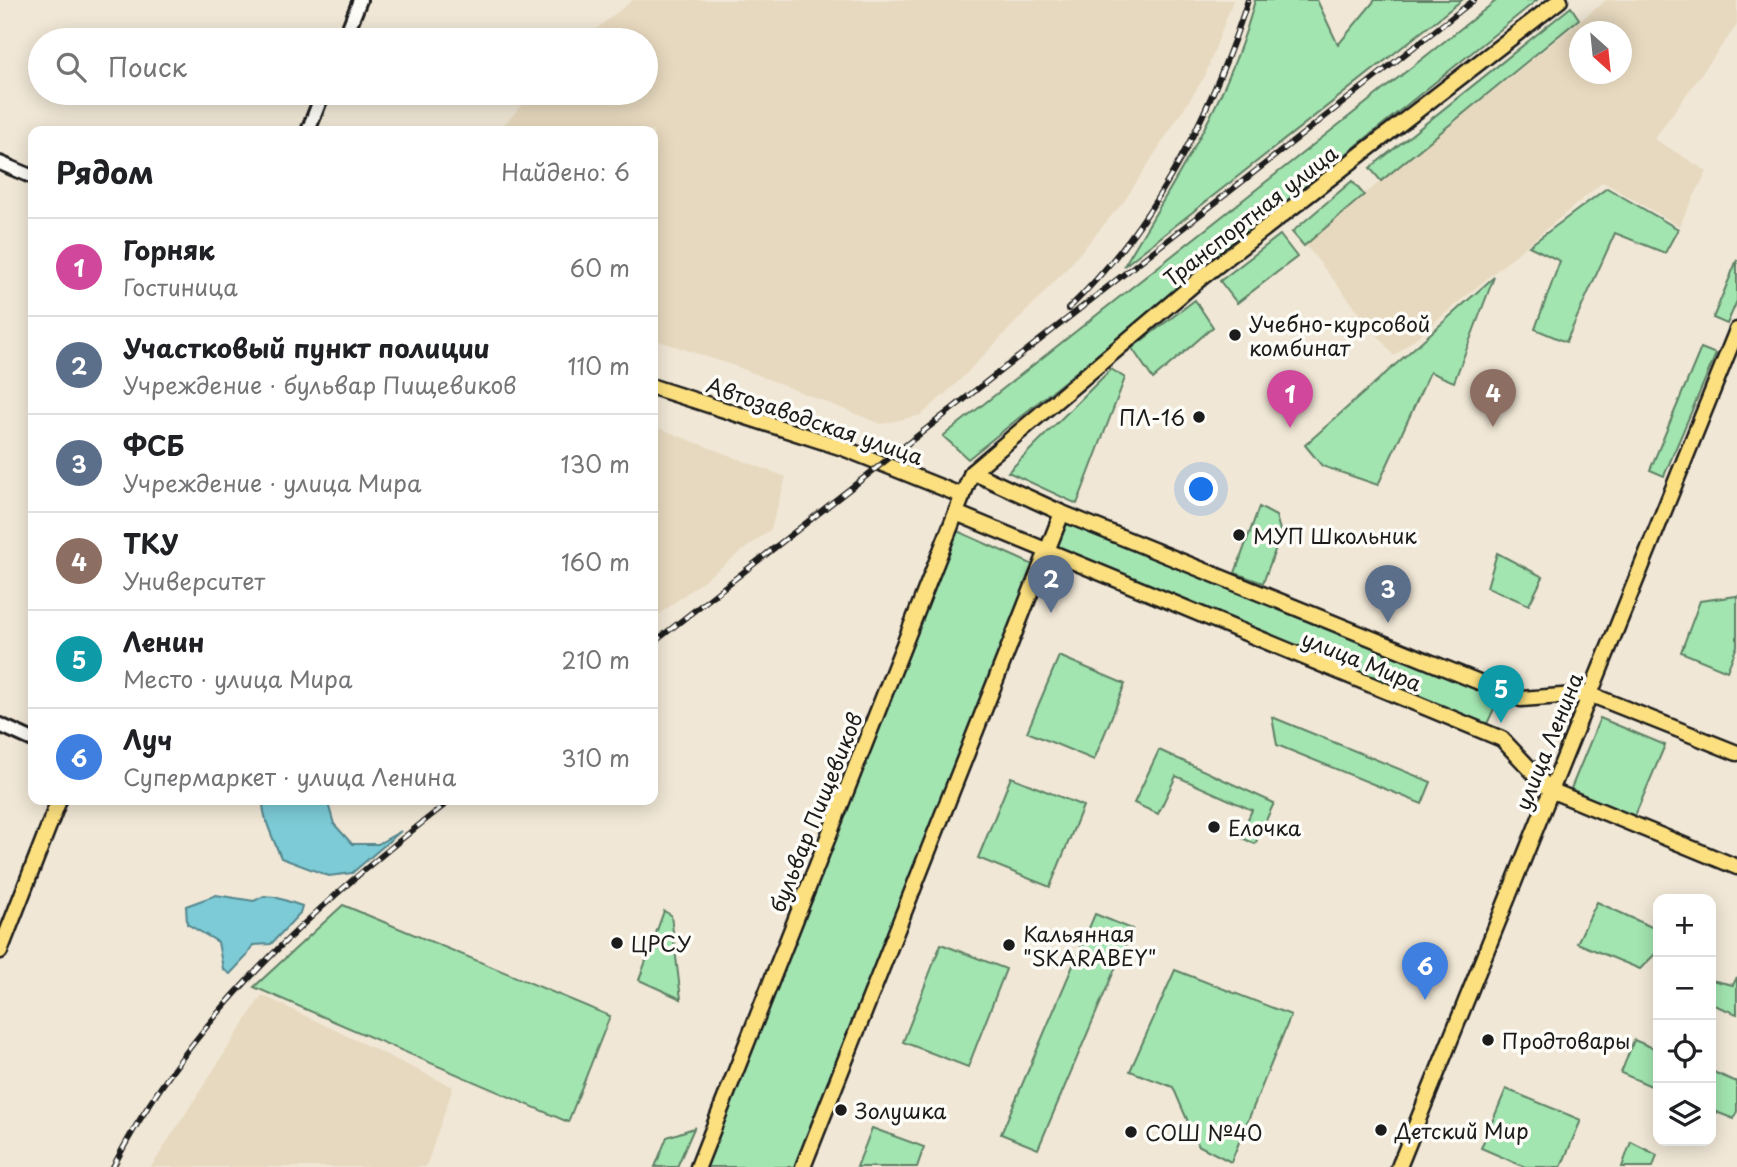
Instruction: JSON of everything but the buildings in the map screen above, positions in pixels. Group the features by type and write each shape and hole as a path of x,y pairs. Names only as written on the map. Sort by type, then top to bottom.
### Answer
{"main road":[{"name":"Транспортная улица","path":"972,472 1201,278 1560,0"},
{"name":"улица Ленина","path":"1399,1167 1737,330"},
{"name":"Автозаводская улица","path":"658,389 843,448 963,496"},
{"name":"бульвар Пищевиков","path":"698,1167 972,472"},
{"name":"улица Мира","path":"972,472 1062,513 1521,699 1589,694 1737,753"},
{"name":"улица Мира","path":"956,513 1502,739 1550,790 1737,866"},
{"path":"803,1167 1062,513"},
{"path":"0,951 57,805"}],"street":[{"path":"349,28 360,0"},
{"path":"311,126 319,105"},
{"path":"0,163 28,175"},
{"path":"0,725 28,738"}],"shaded area":[{"path":"633,0 1233,0 1205,76 1125,200 1063,273 957,383 921,415 881,424 738,367 658,341 658,126 503,126 522,105 658,105 658,28 597,28"},
{"path":"1606,0 1737,0 1737,25 1654,139 1707,171 1679,226 1603,182 1394,356 1304,243 1569,30 1569,84 1632,84 1632,21 1580,21"},
{"path":"658,428 786,477 771,529 658,615"},
{"path":"262,995 453,1087 426,1167 151,1167"}],"green space":[{"path":"1255,0 1317,0 1338,45 1375,0 1462,0 1124,266 1216,105 1244,36"},
{"path":"1497,0 1537,0 968,459 943,436"},
{"path":"1571,7 1579,19 1569,21 1569,27 1381,181 1370,168"},
{"path":"1352,181 1364,195 1304,246 1292,232"},
{"path":"1607,188 1678,229 1665,253 1615,233 1566,342 1535,329 1560,261 1529,246"},
{"path":"1280,235 1297,257 1237,303 1220,281"},
{"path":"1737,260 1737,301 1727,324 1713,318"},
{"path":"1494,277 1454,382 1430,372 1378,485 1322,466 1305,445"},
{"path":"1195,300 1213,327 1153,379 1132,348"},
{"path":"1701,348 1716,354 1664,476 1650,470"},
{"path":"1111,369 1125,378 1077,504 1008,472"},
{"path":"1259,507 1276,516 1281,534 1263,583 1235,573"},
{"path":"1068,521 1499,698 1486,726 1057,547"},
{"path":"955,530 1038,567 798,1167 705,1167"},
{"path":"1497,553 1543,577 1529,605 1487,587"},
{"path":"1737,596 1737,646 1727,671 1681,652 1700,601"},
{"path":"1059,656 1125,684 1094,760 1027,732"},
{"path":"1272,717 1431,782 1422,804 1277,745"},
{"path":"1600,718 1665,745 1634,818 1570,791"},
{"path":"1159,750 1274,803 1255,844 1240,837 1252,810 1176,776 1158,814 1134,803"},
{"path":"1011,777 1083,806 1050,887 978,858"},
{"path":"1597,902 1653,928 1653,956 1640,969 1577,943"},
{"path":"343,905 610,1016 568,1122 254,987"},
{"path":"664,911 671,915 681,999 639,980"},
{"path":"1095,914 1132,929 1038,1149 1001,1134"},
{"path":"941,944 1006,969 968,1067 903,1042"},
{"path":"1175,970 1291,1015 1231,1162 1198,1145 1173,1087 1130,1071"},
{"path":"1737,977 1737,1014 1716,1006 1716,981 1733,985"},
{"path":"1634,1040 1653,1048 1653,1087 1621,1073"},
{"path":"1716,1073 1737,1082 1737,1111 1734,1119 1716,1112"},
{"path":"1506,1089 1581,1120 1561,1167 1525,1167 1481,1148"},
{"path":"694,1128 677,1167 655,1167 667,1137"},
{"path":"872,1128 924,1147 917,1167 857,1167"},
{"path":"1631,1142 1657,1155 1653,1167 1622,1167"}],"water":[{"path":"328,805 334,824 352,844 378,844 401,831 352,873 329,876 281,858 263,807"},
{"path":"216,895 254,901 264,896 275,897 302,906 300,913 271,944 253,945 247,956 230,974 223,969 218,942 187,924 186,906"}],"railway":[{"path":"1068,309 1128,241 1177,166 1216,85 1248,0"},
{"path":"658,639 1474,0"},
{"path":"113,1167 180,1060 219,1011 262,965 353,879 445,805"}],"place":[{"name":"Учебно-курсовой комбинат","path":"1235,335"},
{"name":"ПЛ-16","path":"1199,417"},
{"name":"ТКУ","path":"1493,427"},
{"name":"Горняк","path":"1290,428"},
{"name":"МУП Школьник","path":"1239,535"},
{"name":"Участковый пункт полиции","path":"1051,613"},
{"name":"ФСБ","path":"1388,623"},
{"name":"Ленин","path":"1501,723"},
{"name":"Елочка","path":"1214,827"},
{"name":"ЦРСУ","path":"617,943"},
{"name":"Кальянная \"SKARABEY\"","path":"1009,945"},
{"name":"Луч","path":"1425,1000"},
{"name":"Продтовары","path":"1488,1040"},
{"name":"Золушка","path":"841,1110"},
{"name":"Детский Мир","path":"1381,1130"},
{"name":"СОШ №40","path":"1131,1132"}]}
